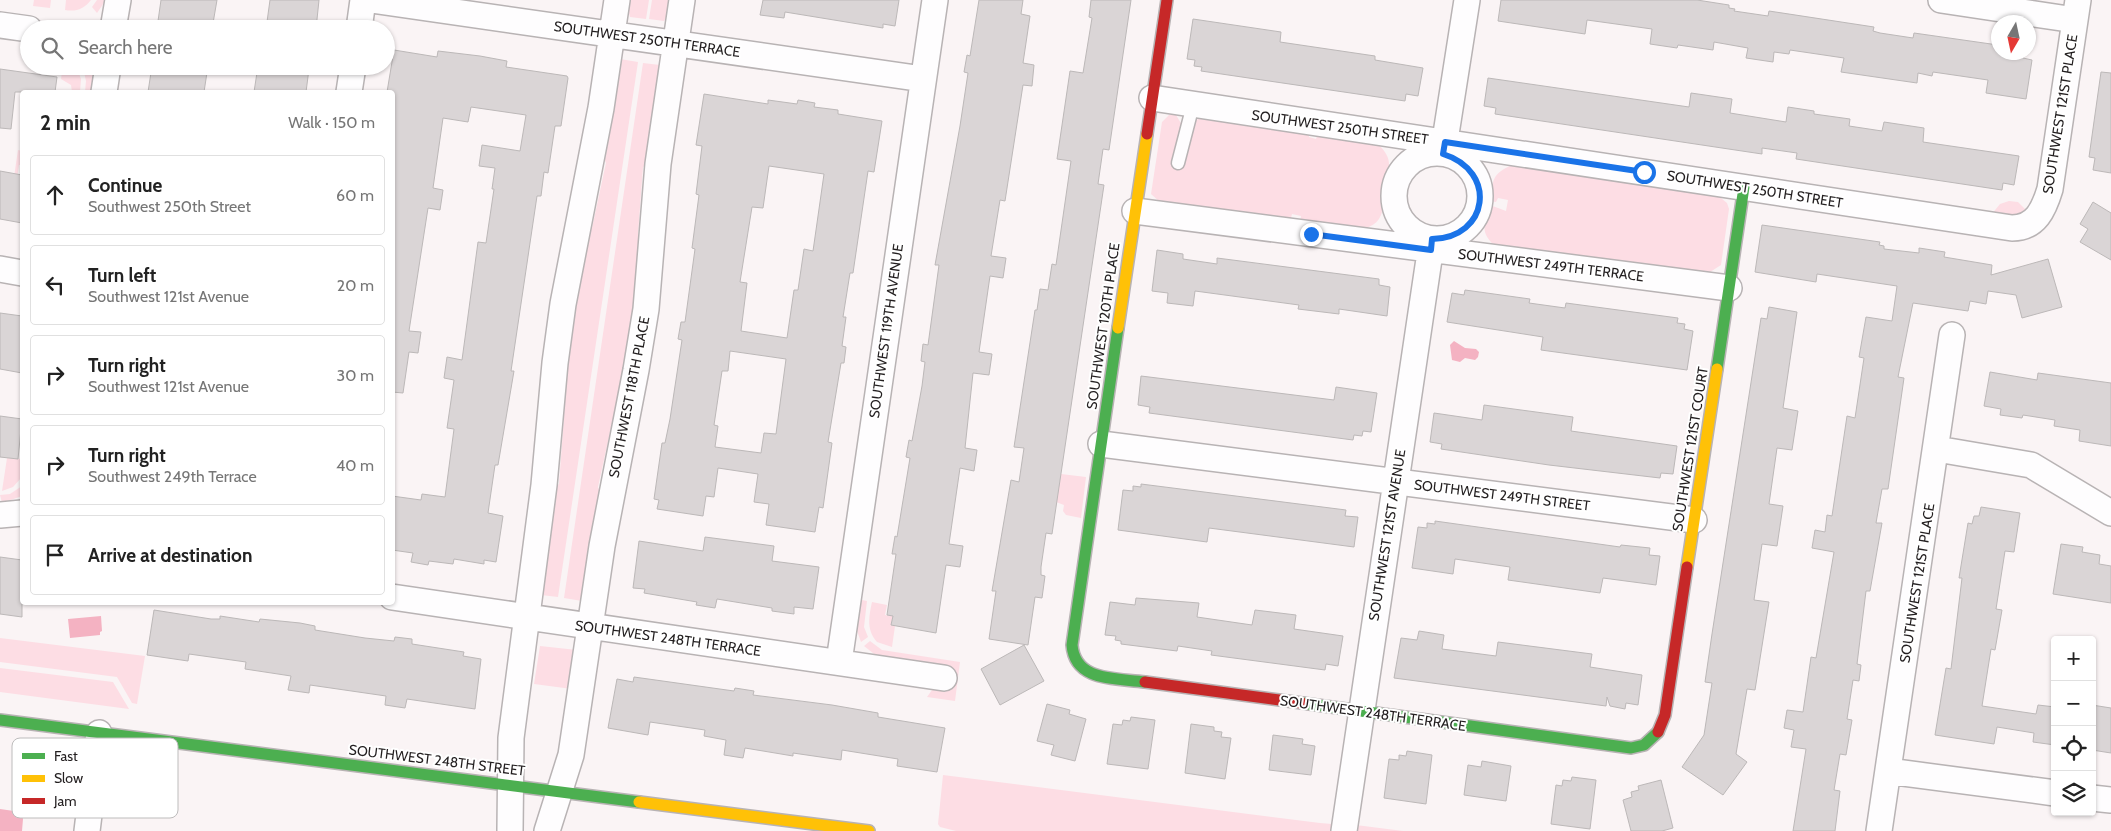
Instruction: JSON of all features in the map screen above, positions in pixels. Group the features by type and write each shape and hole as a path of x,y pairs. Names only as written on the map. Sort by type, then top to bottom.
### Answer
{"street":[{"path":"115,20 118,0"},
{"path":"360,20 363,0"},
{"name":"SOUTHWEST 250TH TERRACE","path":"371,0 923,79"},
{"path":"510,831 511,738 527,618 528,595 544,485 558,335 618,0"},
{"name":"SOUTHWEST 118TH PLACE","path":"548,831 571,756 589,626 611,491 636,370 646,309 658,164 682,0"},
{"name":"SOUTHWEST 119TH AVENUE","path":"839,662 935,0"},
{"name":"SOUTHWEST 120TH PLACE","path":"1074,656 1071,646 1072,632 1166,0"},
{"path":"1444,148 1467,0"},
{"path":"1941,0 2076,10"},
{"name":"SOUTHWEST 121ST PLACE","path":"2031,224 2040,214 2050,189 2076,10"},
{"path":"0,25 20,28"},
{"path":"104,90 107,75"},
{"path":"349,90 352,75"},
{"name":"SOUTHWEST 250TH STREET","path":"1152,98 1444,148 1744,187 2008,227 2023,227 2031,224"},
{"path":"1444,148 1471,170 1479,188 1480,201 1475,217 1464,230 1432,244 1415,234 1402,221 1394,204 1394,186 1397,178 1409,163 1425,154 1444,148"},
{"name":"SOUTHWEST 121ST COURT","path":"1665,715 1744,187"},
{"name":"SOUTHWEST 249TH TERRACE","path":"1135,211 1432,244 1729,288"},
{"name":"SOUTHWEST 121ST AVENUE","path":"1344,831 1432,244"},
{"path":"0,270 20,273"},
{"name":"SOUTHWEST 121ST PLACE","path":"1879,831 1937,449 1952,335"},
{"name":"SOUTHWEST 249TH STREET","path":"1101,444 1694,520"},
{"path":"1937,449 2031,466 2111,513"},
{"path":"0,515 20,513"},
{"name":"SOUTHWEST 248TH TERRACE","path":"395,597 944,678"},
{"name":"SOUTHWEST 248TH TERRACE","path":"1074,656 1084,671 1100,677 1631,748 1640,747 1651,740 1662,726 1665,715"},
{"name":"SOUTHWEST 248TH STREET","path":"0,720 139,738"},
{"path":"98,738 99,733"},
{"name":"SOUTHWEST 248TH STREET","path":"178,743 869,831"},
{"path":"1888,770 2051,792"},
{"path":"2096,798 2111,800"},
{"path":"86,831 88,818"}],"lane":[{"path":"1178,164 1193,105"}],"shaded area":[{"path":"34,0 51,0 50,8 33,6"},
{"path":"66,0 91,0 83,8 73,11 65,10"},
{"path":"97,0 106,0 97,13 92,7"},
{"path":"625,0 649,0 646,19 630,17"},
{"path":"652,0 673,0 670,12 664,21 649,19"},
{"path":"620,59 638,62 558,597 541,595 553,488 559,484 564,417 558,411 585,232 592,228 606,163 602,154"},
{"path":"643,63 660,65 651,162 643,167 638,234 644,240 637,302 617,418 612,423 598,487 601,495 582,601 564,598"},
{"path":"62,75 80,75 80,90 72,90 71,85 61,79"},
{"path":"85,75 92,75 93,90 85,90"},
{"path":"1169,115 1176,115 1182,125 1172,164 1181,166 1195,121 1203,116 1309,132 1309,137 1316,139 1318,133 1378,144 1386,154 1389,163 1381,215 1376,223 1367,228 1345,230 1300,223 1301,216 1292,214 1290,222 1161,203 1151,194 1162,122"},
{"path":"18,150 20,150 20,165 14,197 11,197"},
{"path":"1514,164 1716,194 1727,203 1729,209 1721,265 1707,274 1497,248 1487,237 1484,228 1485,223 1490,205 1506,211 1508,200 1498,198 1496,202 1490,201 1493,183 1501,171"},
{"path":"2009,201 2018,202 2026,210 2018,216 1991,215 2000,204"},
{"path":"1454,341 1465,348 1476,349 1479,352 1478,357 1475,360 1465,358 1460,362 1452,360 1450,345"},
{"path":"7,458 20,459 20,479 13,487 2,491"},
{"path":"1061,474 1086,477 1081,518 1066,515 1063,511 1064,505 1056,502"},
{"path":"20,487 20,497 2,503 0,495 10,494"},
{"path":"859,601 867,601 864,627 868,637 861,642 856,628"},
{"path":"872,602 887,605 885,615 893,616 891,625 895,626 892,647 877,642 871,633 869,618"},
{"path":"101,616 102,631 100,635 70,638 68,619"},
{"path":"0,638 145,656 137,704 132,703 117,677 0,662"},
{"path":"870,641 882,650 960,662 955,701 927,697 932,690 947,691 950,668 878,657 864,646"},
{"path":"540,646 577,650 572,689 534,684"},
{"path":"0,668 113,682 129,709 0,692"},
{"path":"943,775 1332,824 1331,831 956,831 940,827 938,824"},
{"path":"0,809 12,811 12,818 23,818 22,831 0,831"},
{"path":"1356,825 1403,831 1355,831"}],"building":[{"path":"161,0 217,0 214,20 158,20"},
{"path":"270,0 319,0 317,20 267,20"},
{"path":"763,0 899,0 895,26 883,24 883,28 785,12 784,18 760,15"},
{"path":"979,0 1023,0 1021,14 1030,16 1023,63 1034,65 1032,86 1023,85 1005,201 1000,200 991,256 1006,258 1003,278 990,276 979,352 992,354 989,375 973,373 965,448 977,450 974,471 960,468 949,544 963,546 960,567 946,565 936,633 891,625 893,616 887,615 896,554 892,554 895,536 897,537 910,458 906,457 909,440 912,441 922,386 925,362 921,361 923,344 928,345 939,265 935,265 968,73 964,72 967,55 970,56"},
{"path":"1091,0 1131,0 1109,150 1103,149 1098,184 1104,185 1052,534 1046,533 1041,567 1041,575 1045,576 1042,598 1035,597 1028,645 989,639 996,591 992,591 1011,480 1019,482 1024,448 1014,447 1035,310 1037,310 1040,289 1048,290 1052,264 1056,265 1071,161 1057,159 1070,71 1083,73 1092,18 1089,17"},
{"path":"1501,0 1697,0 1729,5 1729,8 1735,9 1734,11 1768,16 1769,11 1874,27 1873,31 1880,33 1913,38 1914,33 1991,44 1991,60 2032,60 2026,99 1986,93 1988,80 1933,72 1932,76 1918,73 1917,83 1841,72 1844,58 1790,50 1789,54 1774,52 1773,62 1746,58 1748,48 1714,42 1713,50 1678,45 1677,48 1650,44 1652,29 1587,20 1585,34 1498,21"},
{"path":"1193,19 1281,32 1280,42 1375,56 1375,60 1423,68 1418,96 1406,94 1405,101 1201,71 1202,67 1194,66 1195,60 1187,59"},
{"path":"395,50 437,57 438,51 480,56 507,61 506,67 567,76 568,78 561,126 555,126 548,173 544,172 541,196 537,196 511,371 514,371 498,465 495,465 488,513 503,516 496,562 484,560 484,564 454,559 453,564 429,561 428,565 411,562 413,553 395,550 395,496 421,500 422,494 445,497 454,429 447,428 454,380 444,378 447,357 462,360 478,242 486,243 494,189 492,189 495,168 479,166 482,145 520,151 526,115 471,107 468,122 443,118 433,188 443,190 440,210 428,208 409,331 421,332 418,353 409,352 403,393 395,392 395,90 387,90 390,75 395,75"},
{"path":"0,69 20,72 20,75 57,77 55,90 20,90 20,92 15,92 11,129 0,128"},
{"path":"2101,72 2111,73 2111,173 2093,170 2095,158 2089,157"},
{"path":"151,75 207,75 204,90 148,90"},
{"path":"257,75 308,75 306,90 254,90"},
{"path":"1488,78 1689,107 1691,93 1732,99 1730,113 1786,122 1788,107 1814,111 1814,114 1850,119 1849,126 1882,131 1884,122 1924,128 1923,142 2019,156 2014,185 2003,183 2002,190 1796,159 1797,153 1762,148 1762,154 1495,114 1496,108 1484,106"},
{"path":"704,94 768,104 768,100 797,104 798,100 815,103 814,107 838,110 838,114 882,121 874,172 868,171 853,273 850,273 843,317 846,317 842,346 846,347 844,363 841,363 828,442 832,443 823,508 819,507 815,532 766,525 769,504 754,502 758,474 718,468 714,497 706,496 703,516 657,509 659,500 654,499 662,443 665,443 670,419 682,340 678,339 681,322 685,322 695,249 692,248 699,195 696,194 702,146 696,145","holes":["769,166 824,174 813,251 804,249 798,290 794,290 787,338 741,331 747,283 740,282 752,207 763,208","730,351 786,359 776,434 764,433 761,453 715,447 718,426 714,425 722,371 728,371"]},
{"path":"0,171 20,175 20,223 0,219"},
{"path":"2093,202 2111,213 2111,260 2080,242 2088,229 2080,224"},
{"path":"1762,225 1880,242 1879,245 1884,246 1884,249 1919,253 1919,248 1945,252 1944,257 1992,265 1991,275 2048,259 2062,307 2022,318 2016,295 1988,291 1986,304 1970,301 1968,311 1913,303 1898,377 1904,378 1888,489 1882,489 1876,523 1882,523 1870,591 1866,591 1857,664 1861,665 1859,681 1853,680 1847,719 1852,720 1846,755 1840,754 1834,790 1840,791 1835,831 1793,831 1806,749 1791,747 1794,730 1784,728 1787,710 1803,712 1811,657 1816,658 1834,552 1812,548 1815,530 1825,532 1827,515 1832,516 1847,416 1855,418 1864,358 1859,357 1866,317 1892,321 1897,286 1817,274 1816,282 1755,272"},
{"path":"1157,250 1183,254 1183,259 1217,264 1217,258 1379,279 1379,285 1390,287 1387,316 1339,309 1339,314 1298,309 1299,305 1195,291 1193,306 1167,303 1168,293 1152,291"},
{"path":"1465,290 1530,299 1529,303 1565,308 1566,303 1678,318 1677,323 1685,324 1684,329 1693,331 1687,370 1541,350 1543,337 1447,322 1452,293 1464,295"},
{"path":"1769,307 1797,312 1783,408 1798,411 1792,450 1777,448 1769,504 1783,506 1777,546 1762,544 1754,600 1769,602 1755,690 1747,689 1736,754 1747,762 1723,795 1682,767 1704,735 1712,683 1705,682 1712,634 1761,318 1767,319"},
{"path":"0,313 20,316 20,373 0,369"},
{"path":"1990,372 2037,380 2038,373 2111,383 2111,446 2079,441 2080,430 2054,426 2055,420 2023,415 2022,418 2000,415 2001,409 1984,406"},
{"path":"1141,376 1334,400 1336,387 1377,393 1371,432 1363,431 1362,436 1354,435 1353,440 1149,413 1150,407 1138,405"},
{"path":"1484,405 1573,417 1571,431 1677,446 1673,474 1661,473 1660,478 1549,465 1441,449 1442,444 1430,442 1434,413 1482,420"},
{"path":"0,416 20,419 18,459 0,457"},
{"path":"1141,484 1346,510 1345,516 1358,517 1354,547 1209,528 1207,542 1118,530 1123,490 1133,491 1133,486 1141,487"},
{"path":"1981,507 2020,513 2014,552 2005,551 1996,609 2002,610 1995,650 1991,649 1982,706 2036,714 2038,705 2051,707 2051,744 2033,742 2034,733 1997,727 1994,744 1935,735 1946,668 1951,669 1962,578 1959,578 1968,523 1972,524 1974,516 1979,516"},
{"path":"1435,521 1620,547 1621,545 1650,548 1649,555 1660,556 1656,585 1603,578 1600,593 1508,580 1510,567 1455,559 1453,574 1412,568 1418,527 1427,528 1427,523 1435,524"},
{"path":"705,537 774,546 772,561 819,567 813,609 794,607 794,614 772,611 772,608 717,599 715,608 696,605 697,602 644,593 645,589 633,588 639,541 703,551"},
{"path":"2061,544 2083,547 2082,552 2100,555 2099,564 2111,566 2111,603 2053,594"},
{"path":"0,557 20,560 20,605 22,605 22,617 0,614"},
{"path":"1136,598 1199,603 1197,617 1252,625 1255,610 1296,615 1294,629 1343,636 1338,666 1326,664 1325,670 1211,655 1212,651 1178,646 1177,651 1121,644 1121,641 1115,640 1116,636 1105,635 1110,602 1135,605"},
{"path":"154,610 211,619 220,619 220,616 259,622 260,619 300,623 315,626 315,630 394,641 395,637 412,639 412,644 464,652 463,656 481,659 475,709 407,699 405,708 385,705 386,696 310,685 309,693 288,690 291,676 245,669 246,662 189,654 188,661 147,655"},
{"path":"1419,631 1444,635 1442,649 1496,656 1498,642 1592,654 1590,667 1642,675 1638,705 1626,703 1625,709 1610,706 1607,697 1606,706 1394,678 1401,638 1417,640"},
{"path":"1024,645 1044,681 1000,705 981,669"},
{"path":"634,677 734,691 735,688 754,691 753,695 832,705 878,713 878,717 945,728 937,772 897,766 898,759 842,750 841,760 793,753 793,756 745,748 743,758 724,755 726,740 704,736 705,730 650,722 648,735 608,728 617,679 633,682"},
{"path":"1047,704 1070,710 1069,714 1086,719 1075,761 1051,755 1054,745 1037,741"},
{"path":"2096,706 2111,708 2111,753 2096,751"},
{"path":"1131,717 1155,720 1148,769 1107,764 1113,724 1122,725 1123,720 1130,721"},
{"path":"1191,724 1214,727 1214,731 1222,732 1221,737 1231,738 1225,779 1185,773"},
{"path":"1273,735 1303,739 1302,744 1315,746 1311,775 1269,770"},
{"path":"1407,751 1432,755 1426,804 1384,798 1389,759 1399,760 1399,755 1406,756"},
{"path":"1482,761 1511,766 1506,801 1464,795 1468,765 1481,767"},
{"path":"1572,777 1596,780 1590,829 1551,824 1556,785 1562,786 1563,780 1571,781"},
{"path":"1661,780 1673,828 1662,831 1631,831 1623,800 1632,797 1631,792 1639,790 1638,786"}],"traffic: fast":[{"path":"1717,369 1744,187"},
{"path":"1118,328 1072,645 1075,657 1081,666 1089,672 1110,678 1145,682"},
{"path":"1302,703 1631,748 1644,745 1658,732"},
{"path":"0,720 140,738"},
{"path":"178,743 639,802"}],"traffic: slow":[{"path":"1118,328 1147,134"},
{"path":"1687,567 1717,369"},
{"path":"639,802 869,831"}],"traffic: jam":[{"path":"1147,134 1167,0"},
{"path":"1658,732 1665,715 1687,567"},
{"path":"1145,682 1302,703"}],"route":[{"path":"1311,234 1431,250 1432,239 1449,238 1464,230 1475,217 1478,209 1480,201 1479,188 1475,176 1467,165 1456,158 1443,154 1445,142 1644,172"}]}
